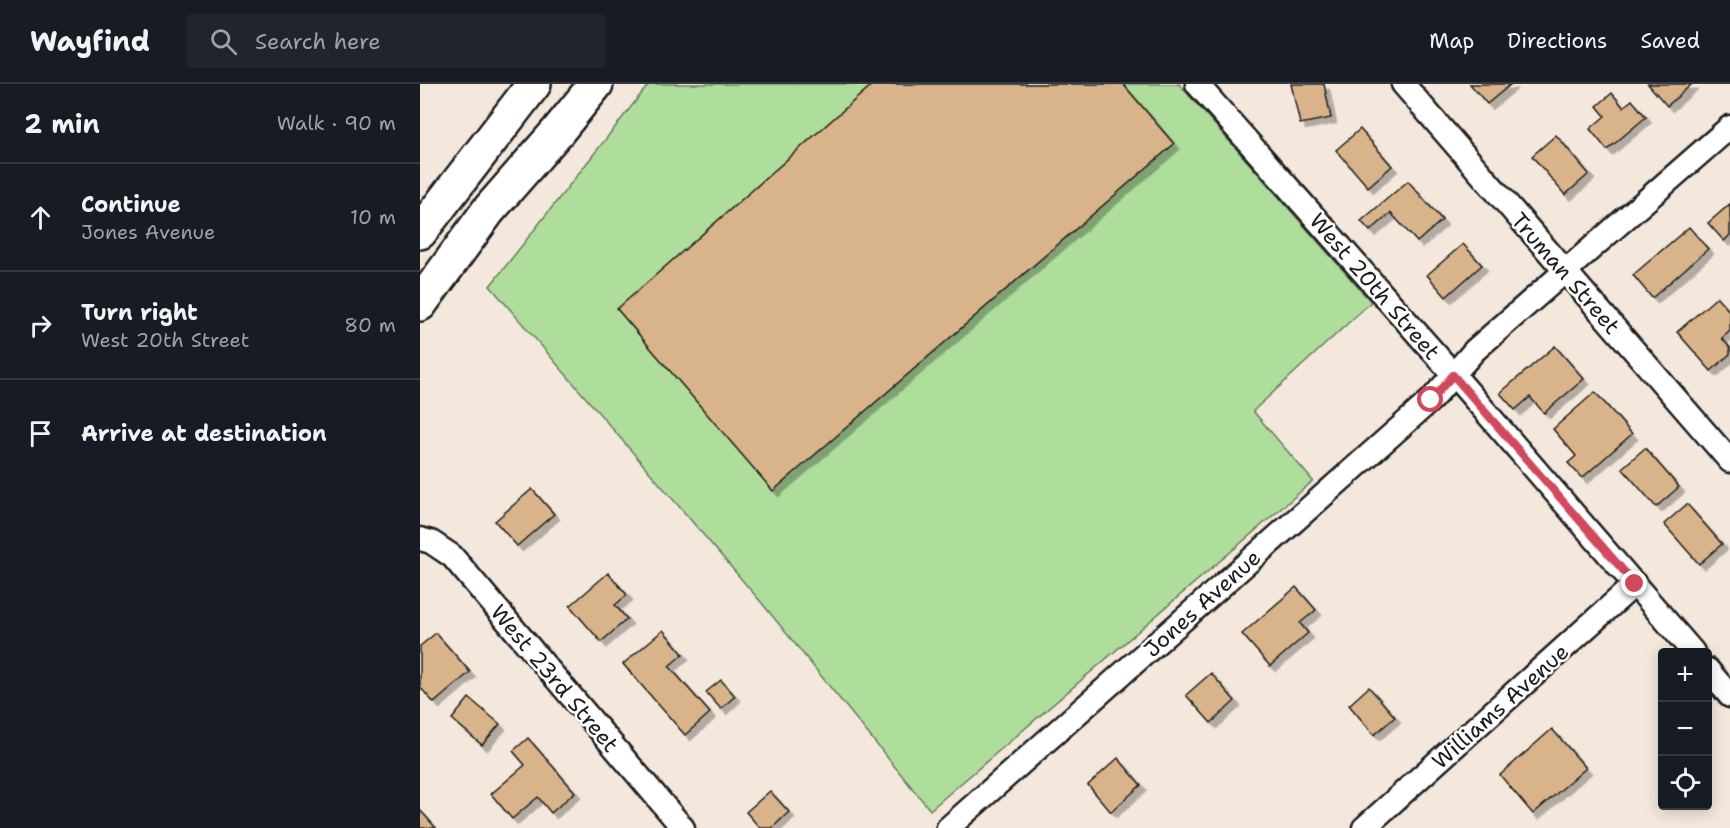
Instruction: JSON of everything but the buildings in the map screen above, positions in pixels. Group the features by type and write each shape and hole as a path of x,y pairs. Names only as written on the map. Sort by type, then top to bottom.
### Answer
{"main road":[{"path":"420,232 534,84"},
{"path":"420,304 488,212 596,84"},
{"path":"488,212 483,182 490,140"}],"street":[{"name":"West 20th Street","path":"1197,84 1690,648"},
{"name":"Truman Street","path":"1403,84 1730,461"},
{"name":"Jones Avenue","path":"948,828 1431,400 1475,350 1730,127"},
{"name":"West 23rd Street","path":"420,539 431,542 452,556 683,828"},
{"name":"Williams Avenue","path":"1364,828 1635,584"},
{"path":"1712,676 1730,696"}],"green space":[{"path":"649,84 1179,84 1371,302 1253,411 1313,481 930,810 761,602 490,286"}],"route":[{"path":"1431,400 1453,375 1635,584"}]}
